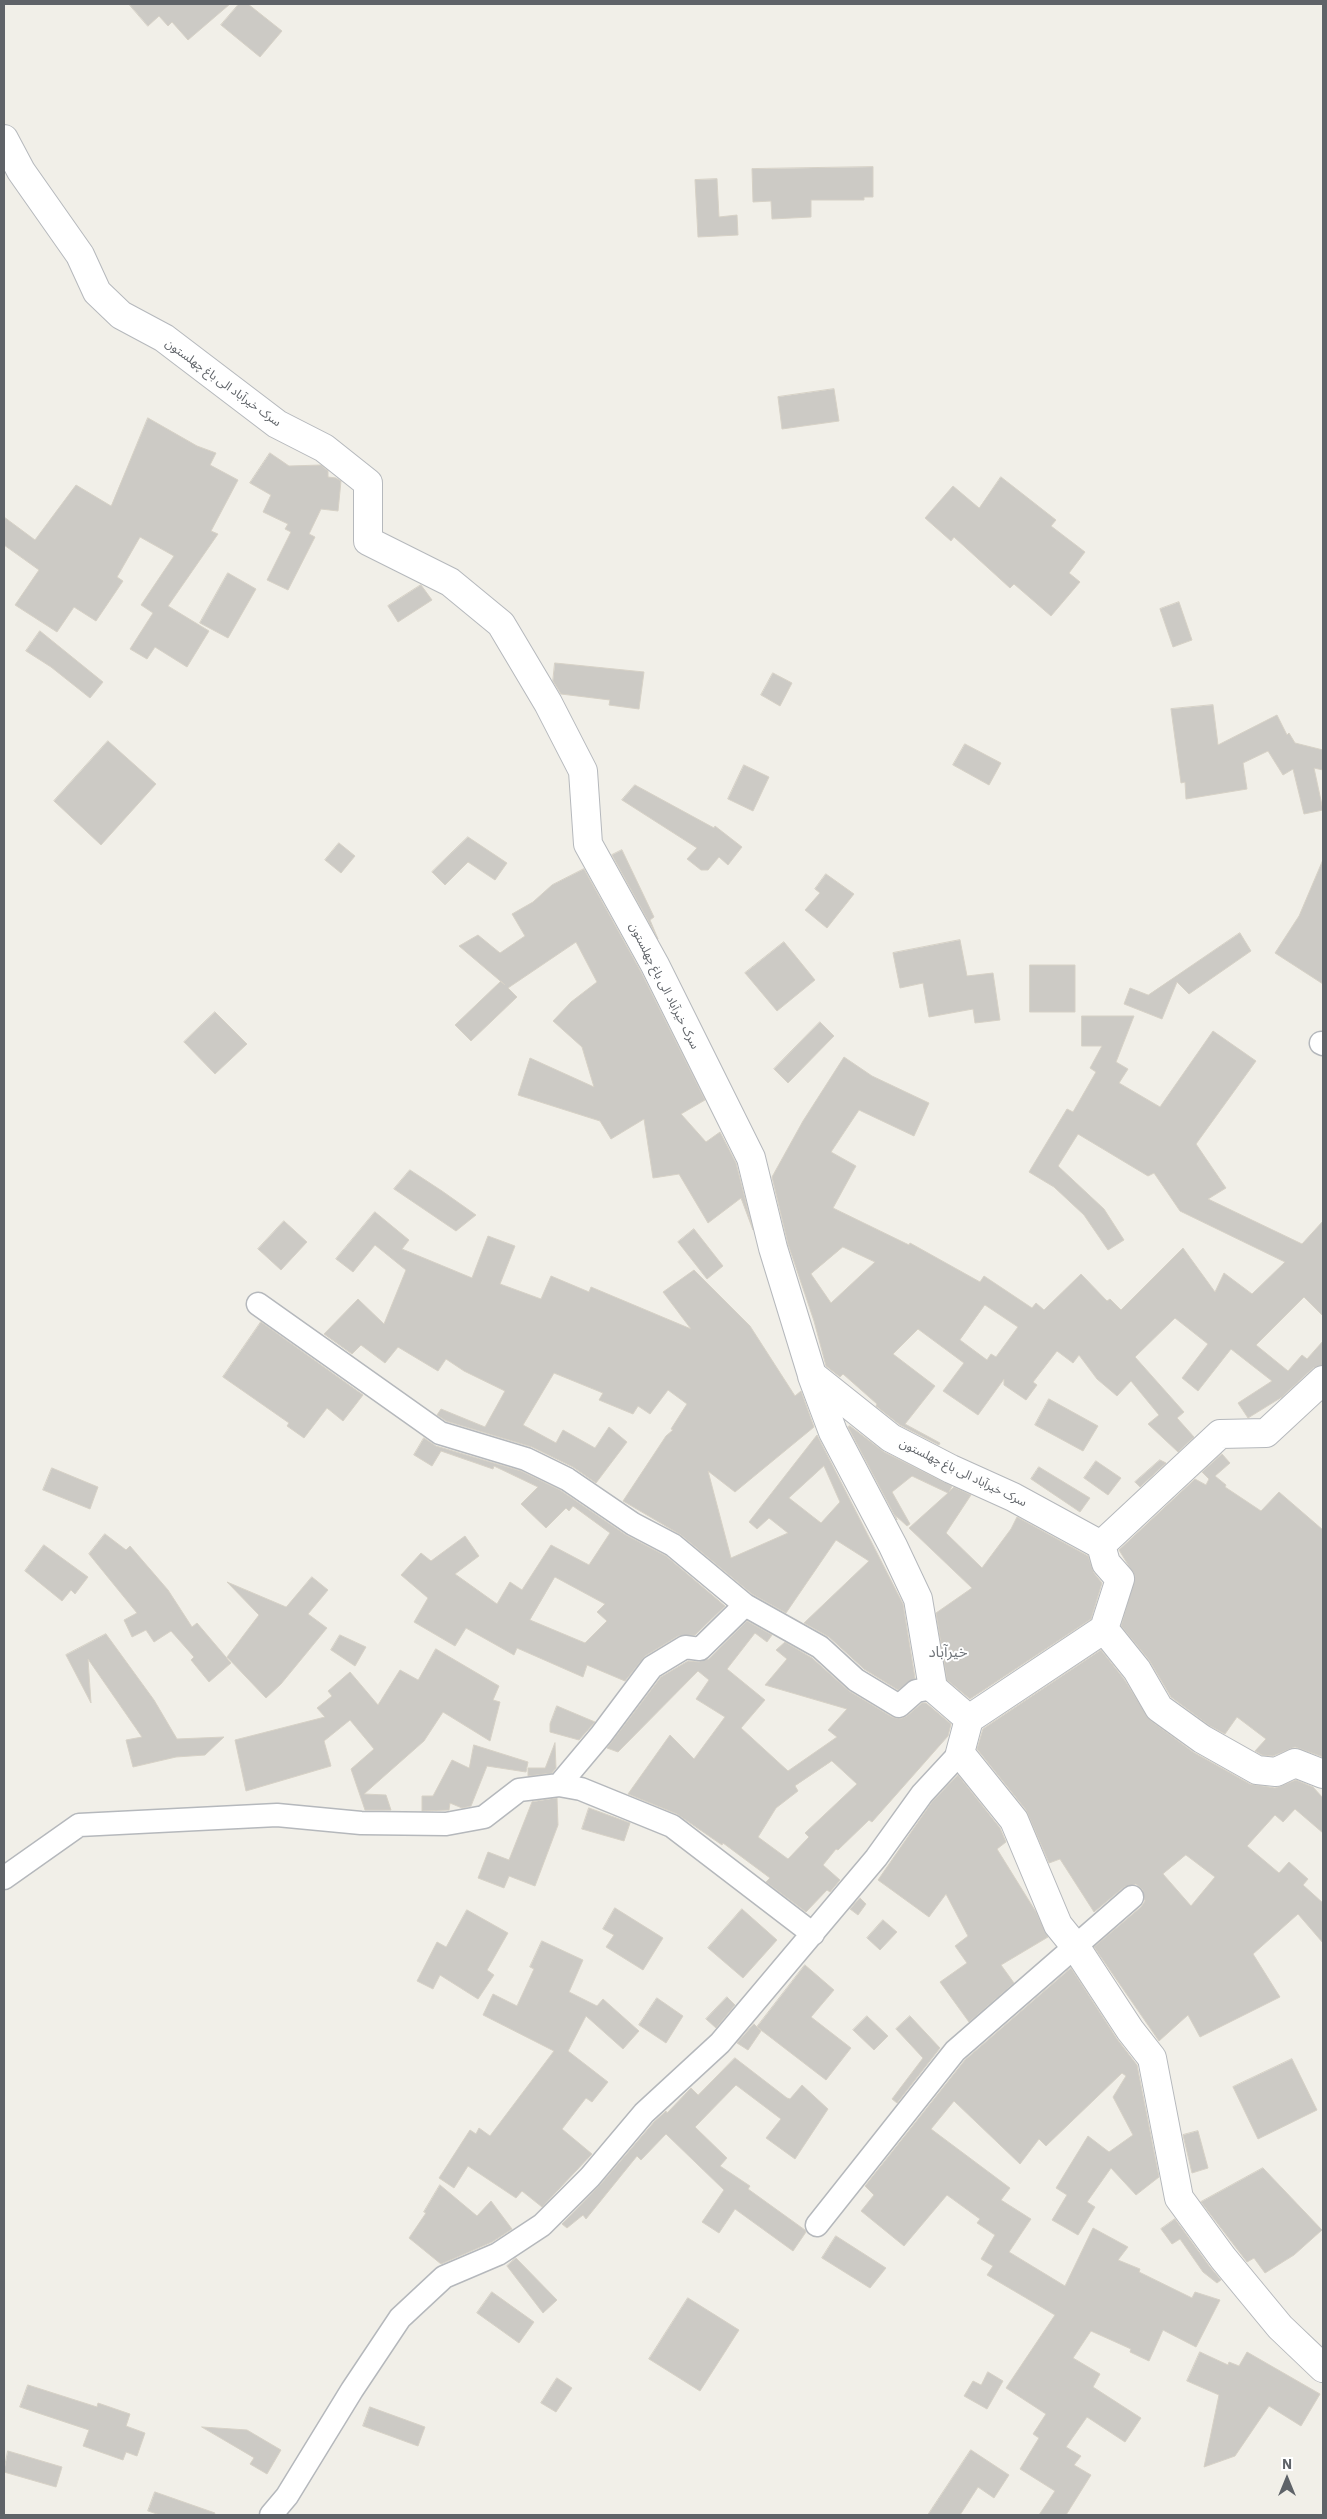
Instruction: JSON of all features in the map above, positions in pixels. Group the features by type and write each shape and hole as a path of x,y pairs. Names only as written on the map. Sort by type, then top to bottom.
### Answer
{"street":[{"name":"سرک خیرآباد الی باغ چهلستون","path":"4,138 21,171 80,255 97,292 121,315 164,338 277,424 324,448 368,483 368,541 450,582 501,624 548,703 583,772 588,844 655,965 751,1158 773,1248 812,1375 891,1438 951,1469 1013,1497 1102,1545"},
{"path":"258,1304 440,1433 526,1459 567,1479 633,1524 673,1545 745,1605 820,1647 856,1680 899,1706 916,1691 933,1688"},
{"path":"812,1375 833,1432 893,1546 918,1599 933,1688 969,1719"},
{"path":"271,2515 287,2496 352,2390 400,2318 444,2277 498,2254 542,2225 590,2177 644,2113 720,2043 813,1934 876,1858 922,1794 960,1753 969,1719 1104,1629 1120,1579 1106,1562 1102,1545 1220,1434 1266,1433 1323,1380"},
{"path":"558,1785 601,1734 652,1667 685,1647 700,1649 745,1605"},
{"path":"1104,1629 1137,1670 1158,1708 1202,1739 1257,1770 1276,1772 1295,1763 1323,1774"},
{"path":"960,1753 1014,1820 1058,1925 1075,1946 1130,2030 1152,2058 1179,2198 1223,2258 1280,2327 1323,2368"},
{"path":"4,1878 79,1825 277,1816 361,1823 446,1824 484,1817 519,1790 558,1785 581,1790 672,1826 813,1934"},
{"path":"817,2225 955,2051 1132,1897"}],"building":[{"path":"129,4 230,4 188,40 172,22 168,26 159,16 148,26"},
{"path":"239,4 248,4 282,31 260,57 221,25"},
{"path":"873,167 873,197 864,197 864,200 811,200 811,217 772,219 771,201 753,202 752,169"},
{"path":"717,179 719,217 737,215 738,235 698,237 695,180"},
{"path":"834,389 839,421 782,429 778,397"},
{"path":"148,418 197,446 216,453 210,465 238,480 211,531 218,534 168,606 209,631 187,667 155,647 147,659 130,649 153,613 141,605 174,556 140,537 117,577 123,581 96,621 74,607 57,632 15,605 39,570 4,545 4,517 35,540 76,485 111,506"},
{"path":"270,453 289,466 321,465 328,471 328,477 341,481 338,511 321,509 309,534 315,537 288,590 267,580 291,532 285,529 288,524 263,512 271,495 250,483"},
{"path":"1001,477 1056,520 1051,526 1085,552 1069,573 1080,582 1051,616 1014,584 1010,588 954,537 951,541 925,518 953,486 979,508"},
{"path":"228,573 256,589 228,638 200,623"},
{"path":"421,585 432,600 398,622 388,606"},
{"path":"1179,602 1192,640 1173,647 1160,609"},
{"path":"40,631 103,682 90,698 51,667 26,651"},
{"path":"555,663 644,672 639,709 609,705 610,700 561,694 553,681"},
{"path":"773,673 792,683 780,706 761,695"},
{"path":"1213,705 1218,745 1277,715 1287,735 1289,733 1295,743 1323,750 1323,770 1314,768 1323,810 1304,814 1293,769 1283,775 1268,751 1243,763 1247,789 1186,799 1185,782 1181,783 1171,709"},
{"path":"108,741 156,784 101,845 54,801"},
{"path":"965,744 1001,763 989,785 953,765"},
{"path":"744,765 769,777 753,811 728,799"},
{"path":"635,785 714,828 715,826 742,847 728,865 719,857 708,870 701,870 687,859 697,848 622,800"},
{"path":"468,837 507,863 495,880 468,862 445,885 432,872"},
{"path":"339,843 355,856 341,873 325,860"},
{"path":"622,850 654,917 650,920 658,939 612,855"},
{"path":"1323,860 1323,984 1275,953 1299,916"},
{"path":"584,869 641,972 705,1100 681,1114 706,1142 720,1132 736,1163 753,1230 741,1198 708,1223 679,1174 653,1178 644,1119 611,1139 600,1121 518,1095 530,1058 594,1087 582,1047 553,1021 571,1002 597,982 576,942 508,988 517,997 471,1041 455,1025 501,981 459,946 478,935 500,953 525,936 512,914 533,902 552,885"},
{"path":"826,874 854,894 827,928 805,910 820,893 815,889"},
{"path":"1240,933 1251,951 1189,994 1177,982 1162,1019 1124,1004 1130,988 1148,995"},
{"path":"960,940 967,976 993,973 1000,1020 975,1023 973,1009 929,1017 923,983 900,988 893,953"},
{"path":"784,942 815,980 777,1011 745,973"},
{"path":"1030,965 1075,965 1075,1012 1030,1012"},
{"path":"215,1012 247,1044 215,1074 184,1042"},
{"path":"1082,1016 1134,1016 1116,1062 1128,1069 1119,1083 1160,1107 1213,1031 1256,1061 1196,1144 1226,1188 1208,1199 1302,1244 1323,1221 1323,1316 1304,1297 1256,1345 1288,1371 1302,1355 1307,1359 1323,1341 1323,1365 1313,1368 1282,1397 1248,1418 1238,1403 1272,1381 1231,1349 1198,1391 1182,1378 1208,1344 1175,1318 1135,1357 1184,1412 1177,1418 1194,1437 1178,1452 1148,1424 1159,1415 1131,1381 1117,1396 1097,1379 1079,1355 1073,1363 1057,1351 1033,1382 1037,1385 1026,1400 1004,1385 1004,1379 978,1415 943,1391 964,1363 918,1329 893,1354 935,1386 905,1424 940,1443 939,1445 900,1425 876,1406 877,1404 843,1374 840,1377 826,1366 814,1321 788,1244 772,1177 803,1121 844,1057 872,1076 929,1103 914,1136 859,1110 831,1152 856,1166 833,1208 909,1245 910,1243 980,1282 984,1276 1032,1308 1036,1303 1044,1310 1081,1274 1107,1301 1110,1299 1121,1310 1183,1248 1215,1292 1224,1273 1252,1294 1285,1262 1180,1211 1154,1173 1148,1176 1078,1134 1058,1166 1104,1209 1124,1240 1108,1250 1084,1215 1054,1187 1029,1172 1067,1109 1073,1112 1096,1072 1090,1068 1102,1046 1082,1046","holes":["843,1247 875,1262 831,1303 811,1274","985,1305 1018,1327 996,1357 991,1354 987,1360 960,1340"]},
{"path":"820,1022 834,1036 788,1083 774,1069"},
{"path":"410,1170 476,1215 456,1231 394,1189"},
{"path":"375,1212 409,1240 402,1249 472,1278 488,1236 515,1246 500,1284 541,1299 551,1276 589,1292 591,1287 691,1329 663,1292 694,1270 750,1326 795,1396 801,1391 814,1427 735,1492 708,1471 731,1558 788,1533 769,1518 757,1529 749,1522 817,1435 903,1604 915,1678 898,1690 864,1669 829,1637 804,1623 869,1561 836,1540 786,1613 752,1594 681,1535 623,1501 666,1436 673,1430 671,1429 687,1404 668,1390 650,1414 638,1406 633,1414 599,1400 603,1393 554,1373 523,1425 556,1443 563,1430 595,1448 609,1427 627,1442 596,1483 573,1467 532,1447 446,1421 437,1415 441,1409 485,1427 505,1391 464,1371 446,1359 438,1371 398,1347 385,1363 361,1345 352,1354 324,1334 358,1299 384,1324 406,1270 375,1245 353,1272 336,1259","holes":["824,1466 840,1502 821,1523 789,1498"]},
{"path":"284,1221 307,1242 281,1270 258,1249"},
{"path":"694,1229 723,1266 707,1279 678,1242"},
{"path":"261,1322 363,1395 343,1421 327,1408 304,1438 287,1426 289,1423 223,1377"},
{"path":"1049,1399 1098,1426 1083,1451 1035,1425"},
{"path":"850,1426 884,1452 952,1486 949,1492 954,1487 971,1495 946,1533 982,1568 1011,1529 1017,1517 1088,1556 1094,1573 1102,1583 1091,1619 970,1699 947,1680 936,1613 972,1588 909,1528 948,1493 912,1476 892,1492 910,1524 907,1526 895,1515 897,1520 848,1427"},
{"path":"424,1438 436,1446 521,1471 560,1490 626,1535 666,1556 725,1606 695,1635 678,1636 645,1656 625,1681 587,1665 583,1677 517,1648 514,1655 466,1628 455,1646 414,1622 428,1598 401,1575 421,1553 431,1561 465,1536 479,1556 455,1574 497,1604 510,1582 522,1590 551,1545 589,1565 610,1533 573,1506 569,1511 566,1508 546,1528 521,1504 538,1487 494,1466 493,1469 441,1451 432,1466 414,1455","holes":["555,1577 605,1604 597,1612 607,1621 585,1643 530,1620"]},
{"path":"1222,1454 1230,1463 1215,1476 1226,1485 1225,1487 1261,1511 1279,1492 1323,1530 1323,1757 1295,1747 1273,1756 1262,1755 1255,1751 1266,1739 1237,1717 1225,1734 1210,1726 1171,1697 1149,1660 1121,1626 1135,1576 1119,1550 1195,1479 1206,1485 1209,1479 1202,1472"},
{"path":"1160,1460 1166,1463 1140,1487 1135,1482"},
{"path":"1096,1461 1121,1478 1108,1495 1084,1478"},
{"path":"1039,1467 1090,1498 1080,1512 1031,1479"},
{"path":"52,1468 98,1487 90,1509 43,1490"},
{"path":"105,1534 126,1550 130,1546 168,1590 192,1627 197,1623 231,1663 209,1682 191,1660 194,1657 171,1631 154,1642 146,1630 132,1637 124,1620 137,1613 89,1554"},
{"path":"44,1545 88,1577 75,1594 71,1590 62,1601 25,1571"},
{"path":"312,1577 328,1590 308,1614 327,1628 281,1684 266,1698 227,1657 259,1615 227,1582 286,1607"},
{"path":"747,1621 772,1635 767,1642 755,1633 727,1669 765,1700 741,1728 788,1771 837,1737 828,1730 847,1709 765,1685 787,1659 776,1650 785,1642 812,1658 849,1691 892,1717 900,1719 907,1716 922,1703 926,1703 951,1724 948,1736 872,1822 869,1820 838,1850 836,1849 823,1865 840,1880 830,1892 827,1890 806,1912 766,1882 770,1878 723,1843 722,1845 677,1814 628,1794 670,1735 694,1759 725,1717 696,1699 709,1680 698,1671 618,1752 607,1748 661,1677 688,1661 699,1662 709,1659","holes":["832,1761 857,1784 805,1833 809,1837 788,1859 758,1837 776,1808 798,1791 795,1786"]},
{"path":"106,1634 154,1700 177,1739 224,1737 205,1755 176,1757 133,1767 126,1740 142,1737 88,1659 91,1703 66,1655"},
{"path":"340,1635 366,1647 355,1666 331,1650"},
{"path":"436,1649 499,1686 493,1700 500,1702 490,1741 443,1712 424,1741 364,1794 386,1795 391,1810 365,1810 351,1769 374,1749 350,1720 324,1741 331,1766 246,1791 235,1740 325,1717 317,1708 332,1696 328,1691 350,1672 378,1705 400,1670 418,1680"},
{"path":"1101,1650 1124,1679 1150,1720 1193,1752 1250,1784 1275,1788 1296,1780 1313,1787 1323,1798 1323,1833 1295,1809 1283,1822 1275,1815 1247,1846 1279,1873 1289,1862 1308,1879 1303,1885 1323,1903 1323,1943 1298,1914 1253,1954 1280,1997 1200,2037 1188,2015 1159,2041 1094,1947 1141,1907 1145,1901 1142,1889 1136,1884 1124,1887 1094,1912 1060,1859 1049,1863 1026,1810 977,1749 983,1729","holes":["1186,1855 1215,1877 1191,1906 1163,1874"]},
{"path":"557,1706 595,1722 579,1740 550,1732 550,1724"},
{"path":"555,1743 556,1768 552,1773 528,1776 528,1768 545,1768"},
{"path":"474,1745 528,1762 526,1772 487,1766 471,1806 462,1808 450,1803 449,1810 422,1811 422,1796 433,1796 452,1760 469,1768"},
{"path":"958,1775 1000,1828 1006,1842 997,1849 1036,1912 1048,1937 1001,1965 1014,1983 969,2022 940,1982 967,1963 955,1946 968,1936 946,1894 929,1917 878,1880 932,1802"},
{"path":"557,1798 558,1825 535,1886 509,1876 504,1888 478,1878 488,1852 509,1860 532,1802"},
{"path":"589,1808 630,1823 624,1841 582,1829"},
{"path":"860,1898 866,1904 858,1915 850,1909"},
{"path":"615,1908 663,1938 643,1970 606,1947 614,1935 603,1929"},
{"path":"742,1909 777,1940 743,1978 708,1948"},
{"path":"467,1910 508,1933 487,1970 494,1975 478,1999 440,1975 433,1989 417,1981 437,1942 446,1947"},
{"path":"883,1920 897,1932 880,1950 867,1938"},
{"path":"542,1941 583,1960 569,1992 597,2006 603,1999 639,2031 623,2049 586,2016 568,2051 608,2082 592,2102 586,2098 562,2129 592,2154 542,2207 522,2191 516,2198 468,2166 454,2188 439,2178 470,2130 476,2134 479,2128 490,2136 554,2051 483,2015 493,1994 517,2006 534,1969 530,1967"},
{"path":"805,1965 834,1990 811,2017 851,2048 826,2080 757,2027"},
{"path":"1071,1968 1117,2039 1137,2065 1159,2177 1136,2195 1111,2168 1087,2202 1095,2207 1078,2235 1052,2220 1067,2195 1056,2188 1088,2136 1109,2152 1133,2135 1113,2097 1126,2076 1122,2073 1046,2146 1039,2139 1020,2164 954,2101 931,2129 1010,2188 1001,2200 1031,2219 1009,2252 1065,2286 1093,2228 1128,2247 1118,2260 1140,2269 1139,2272 1192,2298 1195,2292 1220,2300 1196,2347 1163,2330 1149,2361 1130,2352 1131,2349 1091,2331 1073,2358 1100,2374 1093,2387 1141,2418 1125,2442 1087,2417 1066,2447 1081,2456 1074,2465 1091,2475 1066,2515 1039,2515 1055,2491 1020,2469 1039,2438 1033,2434 1046,2414 1006,2388 1055,2315 987,2275 993,2266 981,2259 995,2235 977,2223 980,2219 947,2195 904,2246 861,2211 874,2195 865,2186 965,2060"},
{"path":"727,1997 735,2005 716,2028 706,2019"},
{"path":"657,1998 683,2016 666,2043 639,2025"},
{"path":"867,2016 888,2036 874,2050 853,2030"},
{"path":"910,2016 940,2048 897,2103 892,2099 923,2058 896,2029"},
{"path":"754,2024 761,2031 748,2050 737,2043"},
{"path":"735,2058 787,2098 790,2099 802,2085 828,2109 795,2159 766,2138 781,2119 736,2085 695,2127 727,2158 720,2166 750,2186 748,2189 805,2230 806,2232 793,2251 735,2209 719,2233 702,2222 724,2190 666,2134 641,2160 637,2156 586,2219 583,2215 567,2228 562,2224 600,2185 654,2122 666,2111 667,2113 691,2088 698,2095"},
{"path":"1292,2059 1317,2110 1258,2139 1233,2087"},
{"path":"1198,2131 1208,2168 1192,2173 1183,2135"},
{"path":"1263,2168 1322,2230 1294,2255 1265,2273 1254,2258 1247,2262 1201,2202"},
{"path":"440,2185 477,2216 491,2201 512,2229 492,2242 441,2264 409,2238 426,2213 424,2212"},
{"path":"1175,2219 1221,2280 1217,2283 1203,2272 1180,2239 1172,2244 1161,2229"},
{"path":"836,2236 886,2268 870,2288 822,2258"},
{"path":"516,2258 557,2300 543,2313 507,2266"},
{"path":"492,2292 534,2322 519,2343 477,2313"},
{"path":"688,2298 739,2330 700,2391 649,2359"},
{"path":"1200,2352 1228,2365 1229,2362 1239,2366 1247,2352 1320,2394 1301,2426 1269,2406 1235,2456 1204,2467 1219,2395 1187,2381"},
{"path":"988,2372 1003,2381 987,2409 964,2396 973,2381 981,2385"},
{"path":"557,2378 572,2388 556,2412 541,2403"},
{"path":"28,2385 97,2407 98,2403 130,2414 126,2426 145,2433 137,2456 126,2452 123,2460 83,2446 89,2430 20,2407"},
{"path":"370,2407 425,2427 418,2446 363,2426"},
{"path":"202,2427 247,2430 281,2450 267,2474 250,2464 254,2458"},
{"path":"971,2450 1009,2475 994,2498 978,2487 960,2515 928,2515"},
{"path":"8,2451 62,2467 56,2487 4,2472"},
{"path":"155,2492 215,2513 214,2515 160,2515 148,2511"}],"district":[{"name":"خیرآباد","path":"948,1653"}]}
